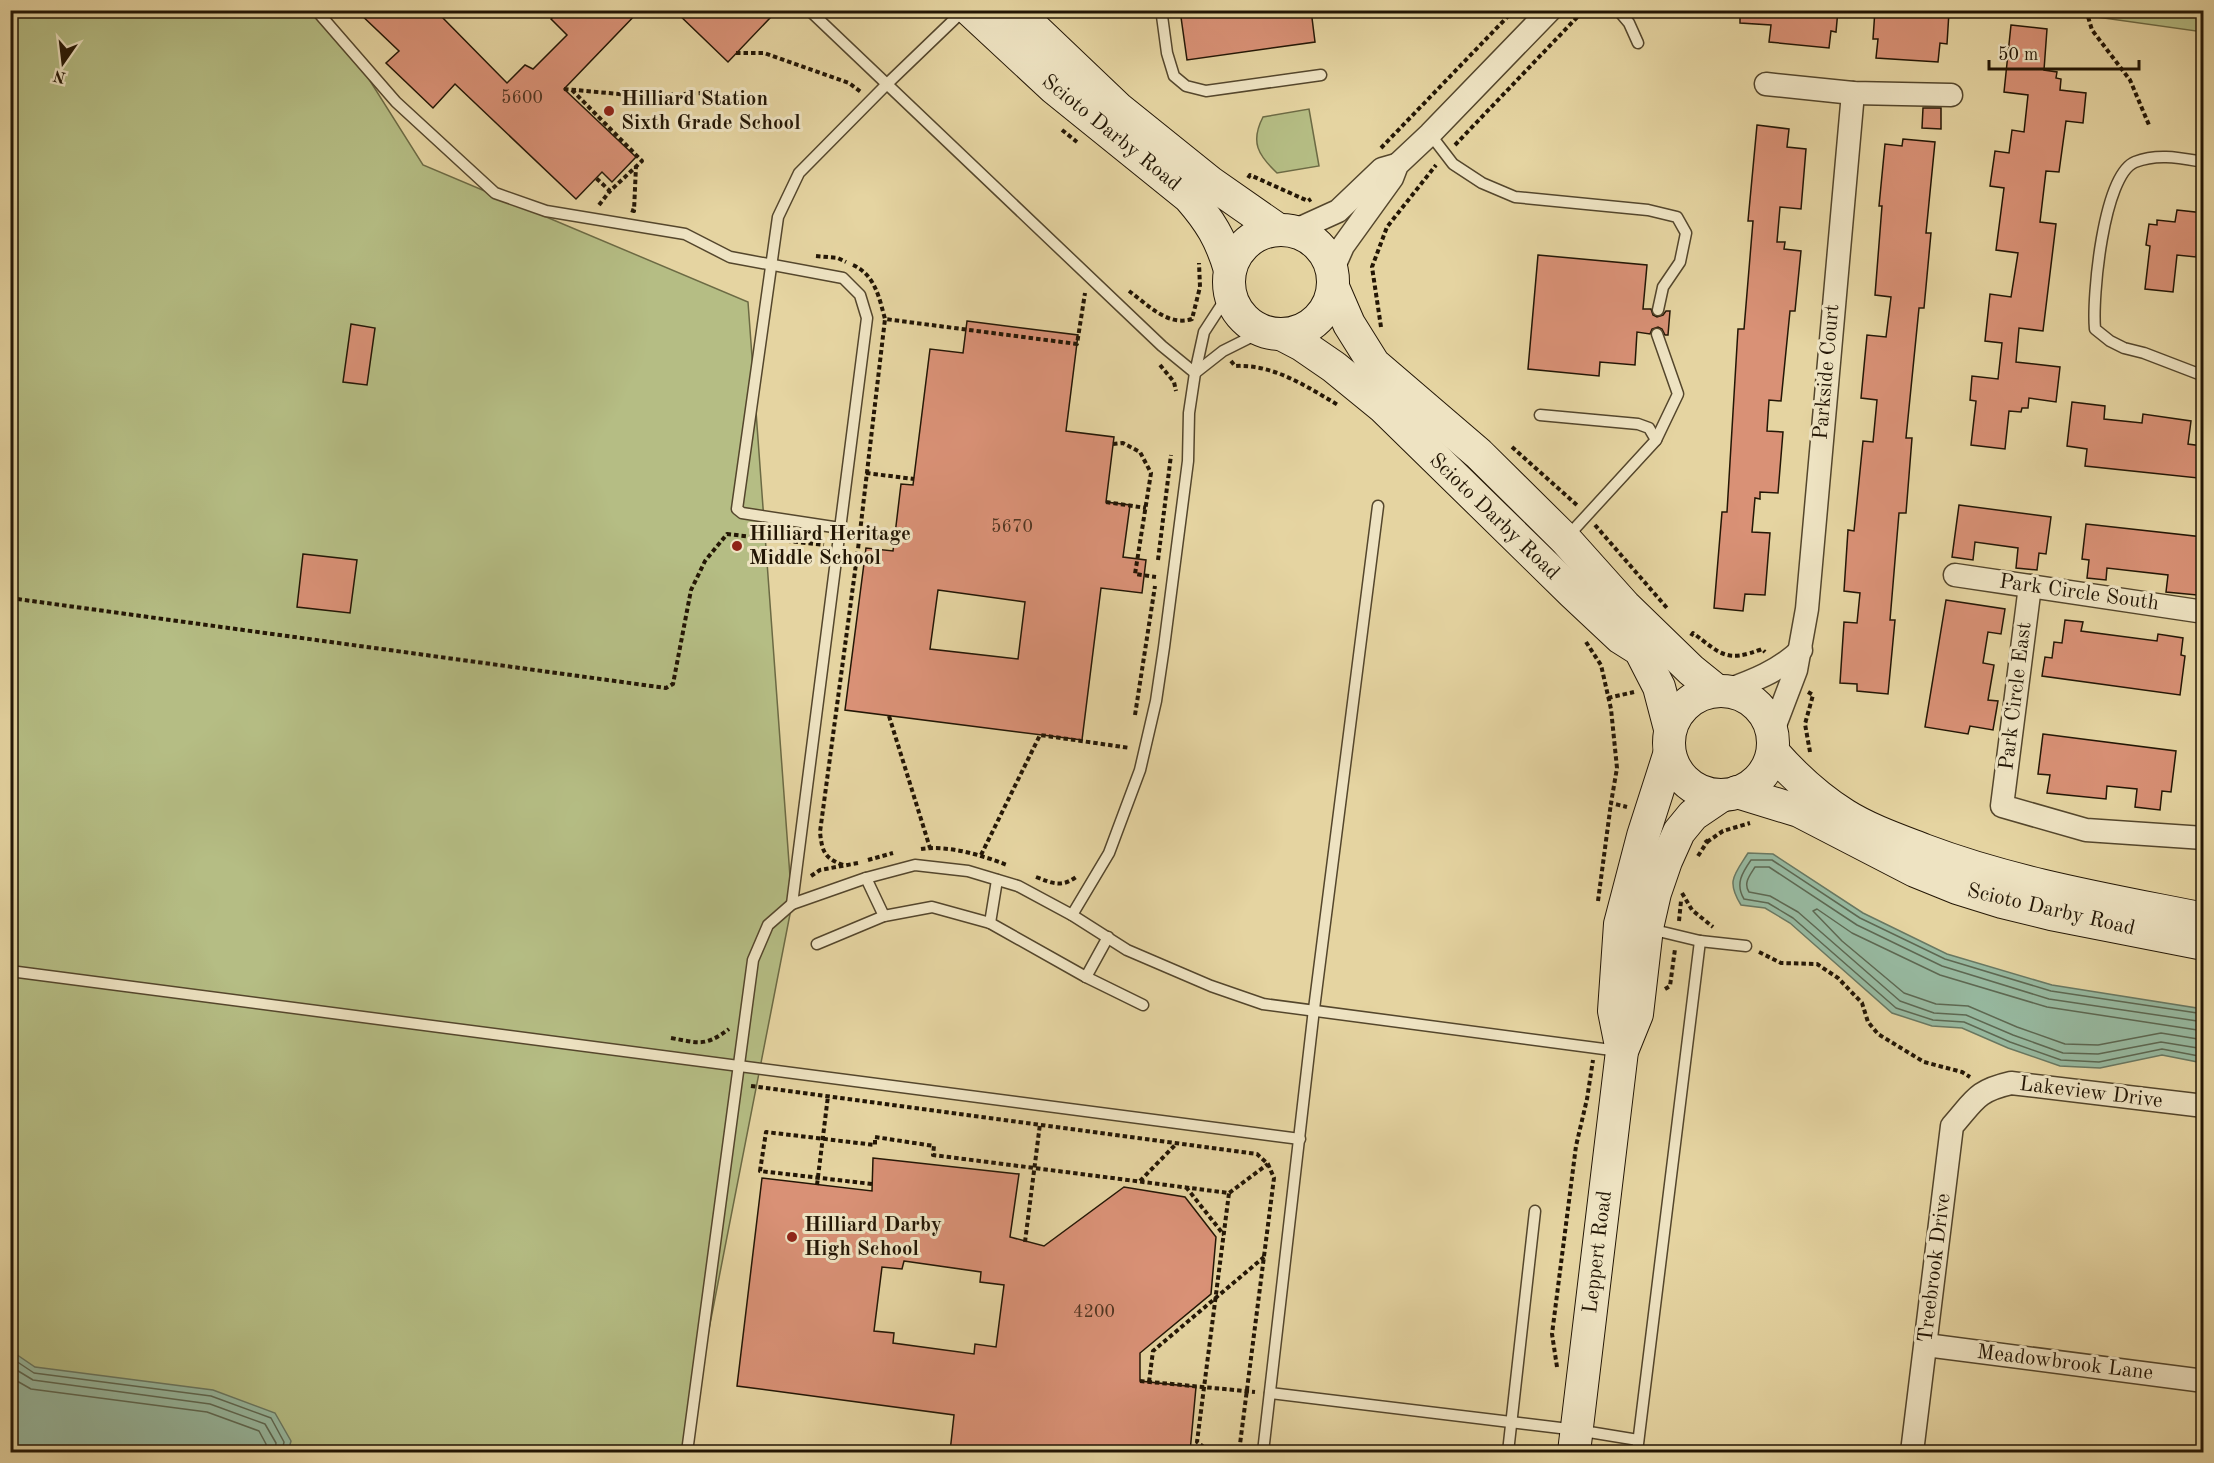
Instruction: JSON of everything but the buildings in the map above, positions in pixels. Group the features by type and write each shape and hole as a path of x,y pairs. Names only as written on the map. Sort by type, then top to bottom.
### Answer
{"main road":[{"name":"Scioto Darby Road","path":"970,10 1054,88 1190,197 1208,218 1222,243 1230,281"},
{"name":"Scioto Darby Road","path":"1015,10 1119,109 1211,183 1286,230"},
{"path":"1286,230 1310,238 1322,249 1331,264 1332,297 1324,312 1312,324 1297,331 1272,333 1248,322 1236,309 1230,281 1234,257 1245,243 1260,234 1286,230"},
{"name":"Scioto Darby Road","path":"1332,279 1349,324 1374,363 1479,454 1565,539 1625,606 1691,670 1721,691"},
{"name":"Scioto Darby Road","path":"1272,333 1302,345 1334,367 1383,407 1621,638 1640,650 1659,687 1668,751"},
{"path":"1621,638 1624,657 1668,751 1682,778 1694,789 1710,794 1729,794 1757,781 1767,768 1772,743 1768,720 1757,705 1742,695 1721,691 1707,692 1690,700 1678,712 1668,751"},
{"name":"Scioto Darby Road","path":"1772,743 1808,787 1846,815 1896,840 1960,864 2014,880 2204,919"},
{"name":"Leppert Road","path":"1576,1442 1620,924 1668,751"},
{"name":"Scioto Darby Road","path":"1729,794 1799,811 1915,871 1957,888 2051,914 2204,944"},
{"name":"Leppert Road","path":"1608,1049 1638,1014 1647,928 1655,893 1679,832 1693,814 1729,794"}],"street":[{"path":"1332,279 1343,246 1392,178 1397,165 1550,10"},
{"path":"1766,84 1852,93 1951,95"},
{"name":"Parkside Court","path":"1772,743 1796,670 1807,609 1852,93"},
{"path":"1286,230 1338,212 1382,169 1397,165"},
{"name":"Park Circle South","path":"1955,575 2204,612"},
{"name":"Park Circle East","path":"2030,586 2002,806 2086,830 2204,838"},
{"path":"1721,691 1769,673 1789,661 1801,650"},
{"name":"Lakeview Drive","path":"1981,1093 2011,1083 2204,1106"},
{"name":"Treebrook Drive","path":"1912,1452 1952,1126 1981,1093"},
{"name":"Meadowbrook Lane","path":"1926,1345 2204,1381"}],"lane":[{"path":"316,10 396,102 495,193 546,211 685,234 730,257 843,278 860,295 867,318 792,904"},
{"path":"809,10 1095,283 1162,346 1195,373"},
{"path":"840,528 742,513 737,509 777,217 799,173 964,10"},
{"path":"1618,10 1629,22 1638,44"},
{"path":"1162,15 1167,53 1174,76 1186,86 1206,91 1321,75"},
{"path":"1430,134 1453,164 1482,183 1515,197 1648,210 1677,217 1686,233 1680,262 1663,287 1658,310"},
{"path":"2204,162 2161,155 2132,163 2115,186 2105,217 2093,310 2095,329 2110,341 2204,376"},
{"path":"1072,915 1109,853 1145,751 1156,701 1165,637 1188,461 1189,413 1195,373 1204,332 1230,281"},
{"path":"1195,373 1223,351 1272,333"},
{"path":"1565,539 1656,440 1678,394 1657,334"},
{"path":"1540,415 1638,424 1649,428 1656,440"},
{"path":"1263,1452 1314,1010 1378,506"},
{"path":"687,1452 753,960 768,925 792,904 866,878 915,865 968,871 1018,886 1072,915 1127,950 1211,986 1263,1004 1608,1049"},
{"path":"866,878 884,916"},
{"path":"990,923 997,880"},
{"path":"817,944 884,916 932,907 990,923 1086,977 1143,1005"},
{"path":"1647,928 1700,941 1746,946"},
{"path":"1086,977 1107,938"},
{"path":"1637,1452 1700,941"},
{"path":"10,971 1299,1139"},
{"path":"1508,1452 1535,1211"},
{"path":"1270,1394 1512,1422 1576,1442 1638,1440"}],"path":[{"path":"1375,153 1514,10"},
{"path":"1387,336 1377,308 1372,267 1387,227 1446,155 1584,10"},
{"path":"2086,10 2092,30 2130,80 2149,125"},
{"path":"736,53 764,53 849,82 872,100"},
{"path":"564,89 641,96 702,93"},
{"path":"572,90 642,161 610,191 599,206"},
{"path":"1059,127 1085,148"},
{"path":"634,211 636,166"},
{"path":"1250,175 1308,201 1319,196"},
{"path":"596,178 610,191"},
{"path":"591,205 609,207"},
{"path":"624,209 644,212"},
{"path":"812,255 838,258 859,268 874,283 885,319 858,549 820,832 822,850 832,861 843,866"},
{"path":"1192,320 1200,287 1199,257"},
{"path":"885,319 1077,344 1085,293 1106,273 1168,320 1184,322 1192,320"},
{"path":"1077,285 1093,301"},
{"path":"1192,320 1204,332"},
{"path":"1223,351 1235,366 1253,365 1296,379 1339,406"},
{"path":"1159,364 1174,382 1177,393"},
{"path":"1113,444 1123,443 1140,452 1151,473 1135,574 1156,577"},
{"path":"1506,443 1577,504 1672,613"},
{"path":"1134,725 1173,445"},
{"path":"866,473 914,479"},
{"path":"1106,502 1146,508"},
{"path":"10,598 666,688 673,684 691,590 705,561 727,534 858,549"},
{"path":"1686,627 1693,633"},
{"path":"1584,639 1601,665 1611,709 1617,768 1597,910"},
{"path":"889,716 930,848"},
{"path":"981,855 1040,735 1130,748 1127,759"},
{"path":"1611,803 1651,812"},
{"path":"1687,821 1707,842 1696,859"},
{"path":"919,849 930,848 981,855 1014,868"},
{"path":"794,887 820,870 896,853"},
{"path":"1035,876 1053,884 1067,884 1080,874"},
{"path":"1685,885 1682,894 1692,910 1706,923 1781,963 1817,964 1838,978 1862,1003 1868,1022 1878,1034 1924,1062 1969,1076 1981,1093"},
{"path":"671,1038 701,1044 715,1039 730,1029 731,1018"},
{"path":"1557,1372 1552,1334 1576,1146 1587,1099 1608,1049"},
{"path":"751,1086 1257,1154 1268,1164 1274,1178 1239,1452"},
{"path":"817,1185 828,1096"},
{"path":"1025,1242 1042,1105"},
{"path":"872,1184 760,1172 766,1132 875,1145 875,1137 934,1146 933,1155 1229,1193 1268,1164"},
{"path":"1139,1181 1178,1143"},
{"path":"1186,1188 1224,1236"},
{"path":"1210,1452 1197,1442 1229,1193"},
{"path":"1149,1382 1153,1351 1264,1256"},
{"path":"1140,1381 1270,1394"}],"shaded area":[{"path":"10,11 326,11 423,165 748,302 792,904 685,1452 11,1452"},
{"path":"2054,11 2203,11 2203,32"},
{"path":"1309,109 1319,166 1277,173 1258,148 1257,134 1263,117"}],"water":[{"path":"1748,853 1773,854 1863,913 1947,954 2052,985 2203,1009 2203,1063 2162,1055 2100,1068 2060,1066 2008,1048 1962,1028 1932,1026 1892,1013 1790,923 1765,908 1741,905 1736,897 1733,884 1736,873"},
{"path":"10,1350 35,1367 213,1390 275,1413 291,1441 288,1452 11,1452"}],"place":[{"name":"Hilliard Station Sixth Grade School","path":"609,111"},
{"name":"Hilliard Heritage Middle School","path":"737,546"},
{"name":"Hilliard Darby High School","path":"792,1237"}]}
